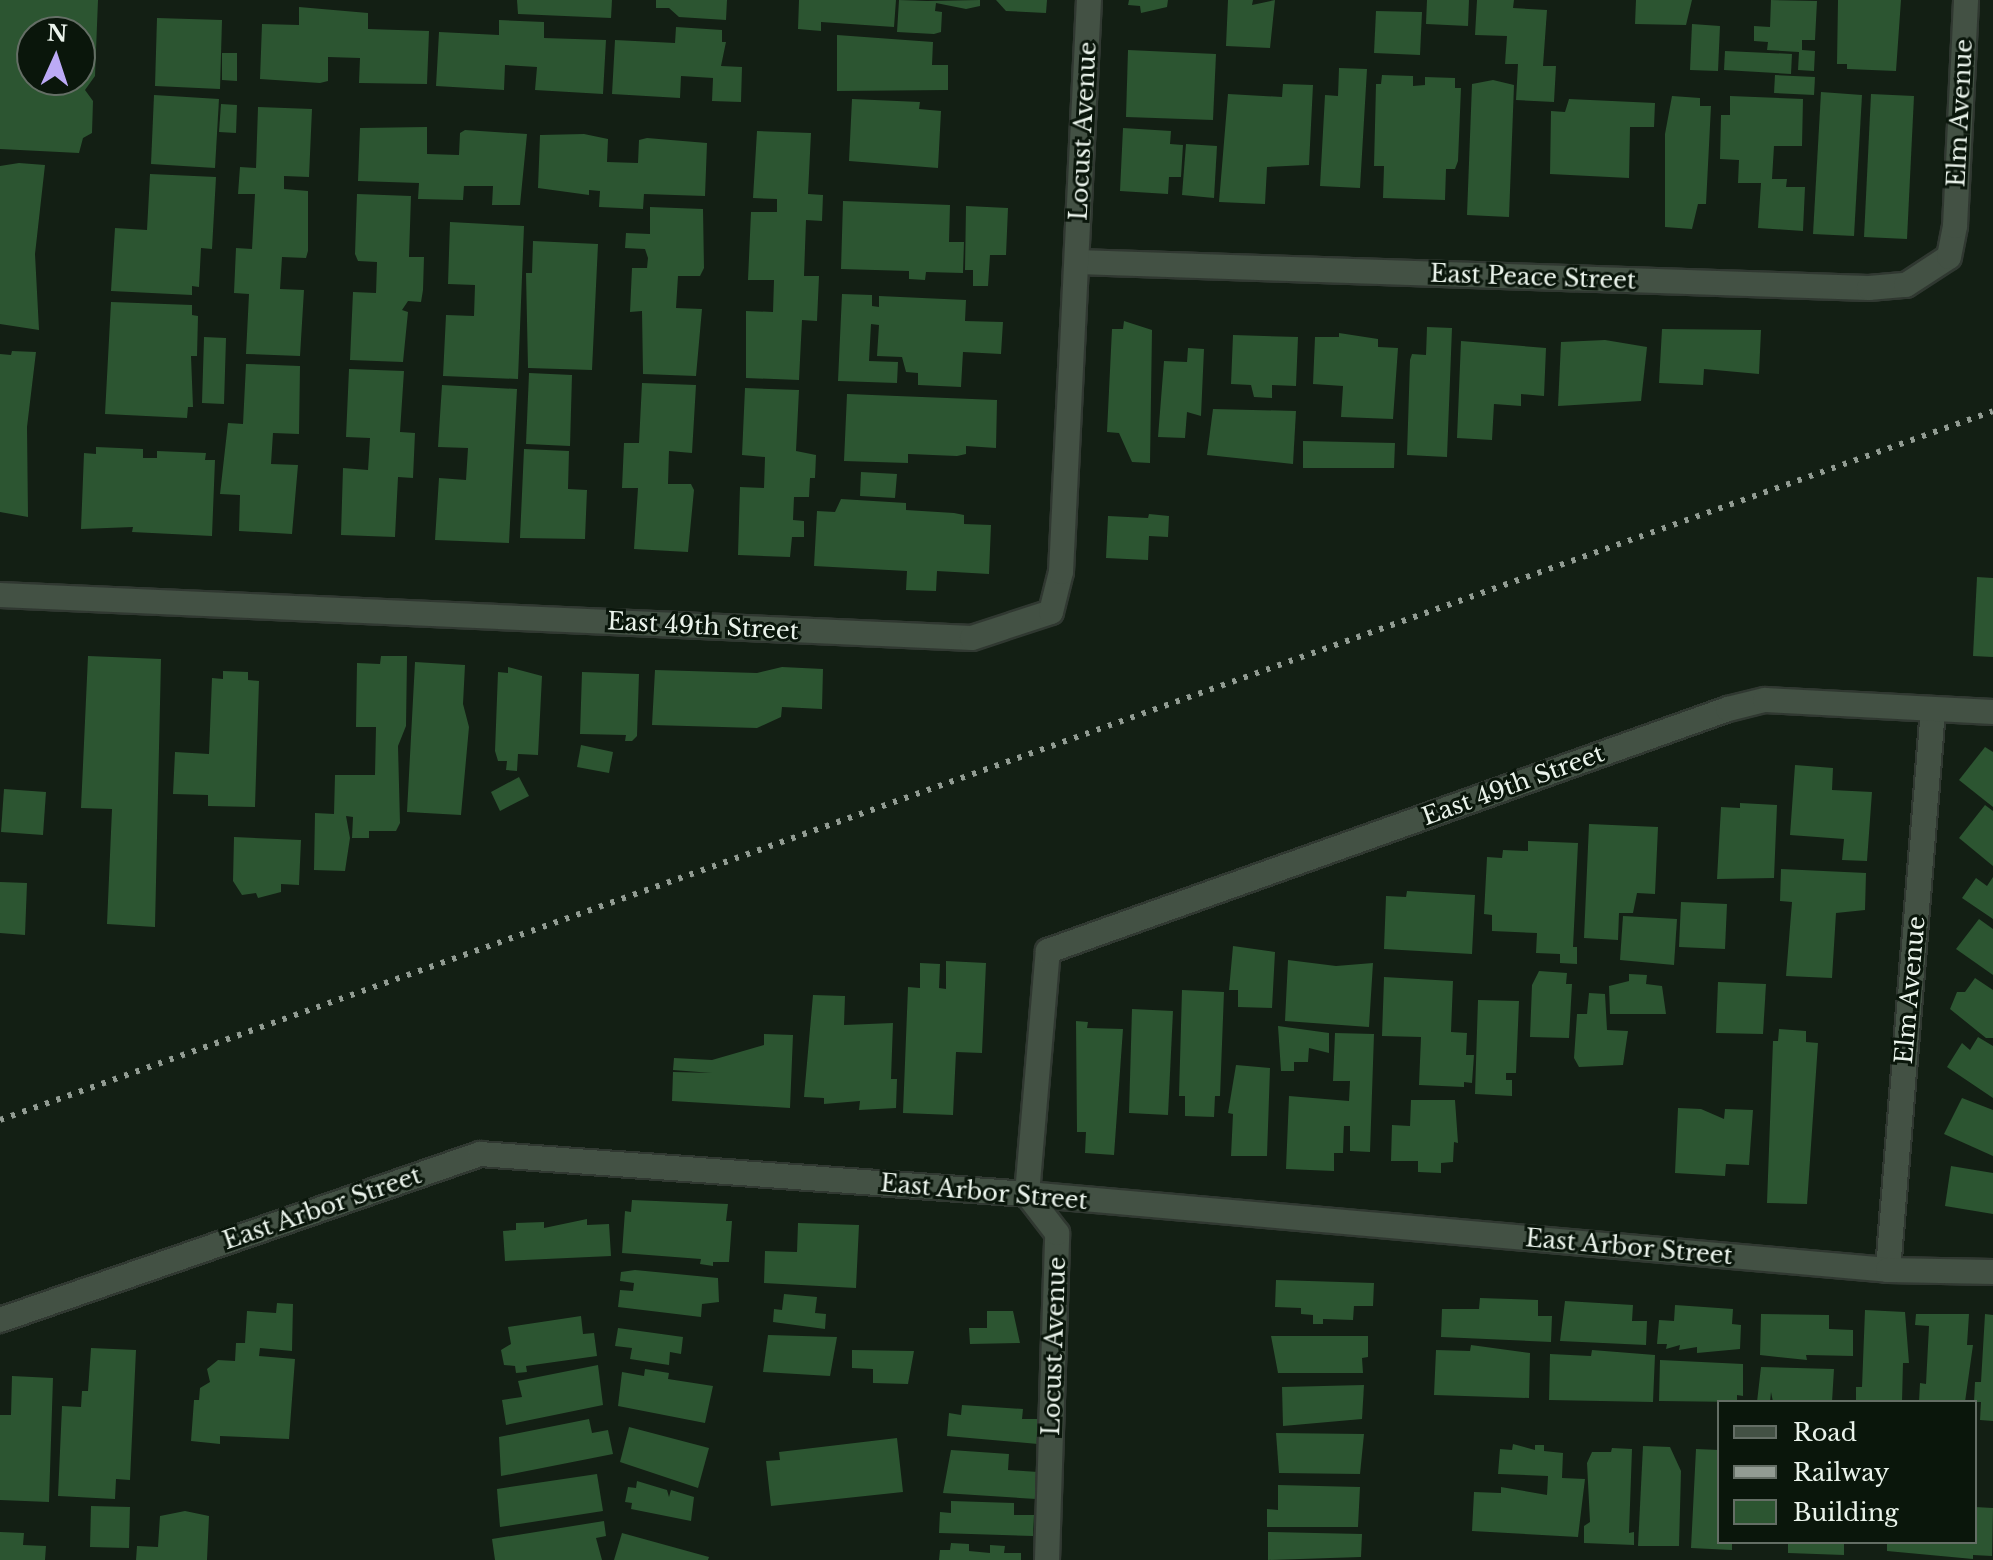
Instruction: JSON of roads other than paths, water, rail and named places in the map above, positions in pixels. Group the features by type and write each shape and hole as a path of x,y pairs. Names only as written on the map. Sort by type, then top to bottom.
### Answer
{"street":[{"name":"Locust Avenue","path":"1077,262 1089,0"},
{"name":"Elm Avenue","path":"1955,226 1966,0"},
{"name":"East Peace Street","path":"1077,262 1869,288 1906,285 1932,271 1949,257 1955,226"},
{"name":"East 49th Street","path":"0,595 972,638 1051,612 1061,572 1077,262"},
{"name":"East 49th Street","path":"1027,1194 1048,951 1728,709 1765,700 1993,712"},
{"name":"Elm Avenue","path":"1888,1270 1933,709"},
{"name":"East Arbor Street","path":"0,1320 480,1154 1027,1194 1888,1270 1993,1272"},
{"name":"Locust Avenue","path":"1027,1194 1057,1233 1047,1560"}],"railway":[{"path":"0,1120 1993,411"}]}
